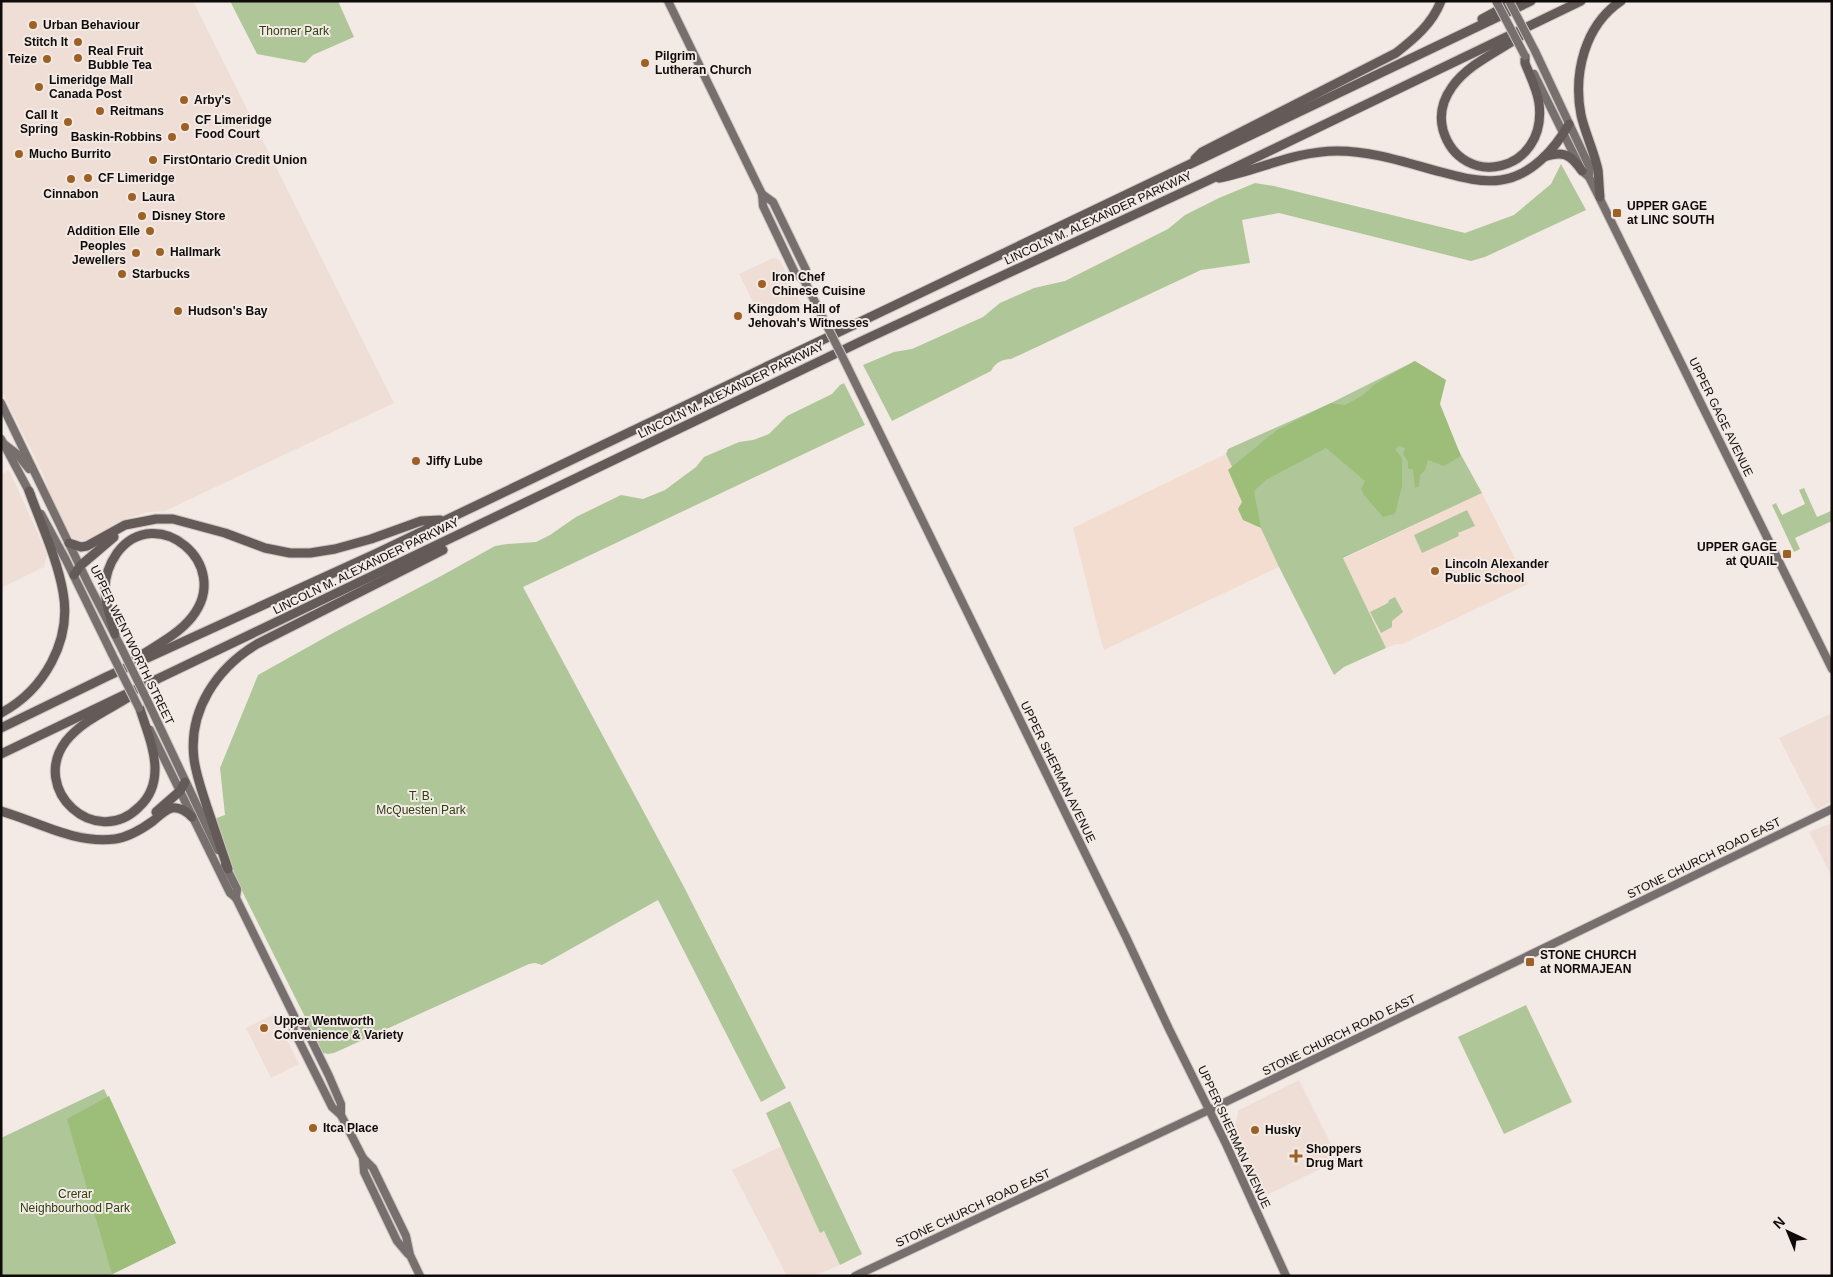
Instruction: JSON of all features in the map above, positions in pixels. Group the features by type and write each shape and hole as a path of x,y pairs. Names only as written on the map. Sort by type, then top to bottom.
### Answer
{"highway":[{"path":"1185,167 1202,152 1396,53 1429,24 1441,1"},
{"path":"1458,37 1474,23 1515,1"},
{"name":"LINCOLN M. ALEXANDER PARKWAY","path":"1,728 108,676 377,553 1531,1"},
{"name":"LINCOLN M. ALEXANDER PARKWAY","path":"1,754 162,675 301,611 866,339 1207,181 1582,1"},
{"path":"1600,197 1598,172 1581,115 1578,84 1584,51 1595,27 1613,6 1621,1"},
{"path":"1525,56 1525,63 1539,101 1539,128 1534,141 1526,152 1514,161 1493,167 1477,166 1462,159 1451,148 1441,122 1444,98 1462,76 1542,21"},
{"path":"1207,181 1237,175 1289,158 1317,152 1337,151 1379,156 1477,180 1502,180 1521,174 1544,157 1564,134 1569,124"},
{"path":"1544,157 1565,154 1573,158 1586,174"},
{"path":"1,713 26,697 44,676 57,650 64,622 65,607 62,584 29,491"},
{"path":"228,869 198,781 194,758 194,735 199,711 216,680 235,659 257,644 486,528 500,516"},
{"path":"69,543 81,547 87,546 125,525 156,519 173,519 224,533 265,548 290,553 310,553 362,542 421,521 443,520"},
{"path":"74,575 80,566 117,535 145,521"},
{"path":"108,676 185,625 198,609 203,593 203,574 196,556 190,548 173,538 152,534 133,539 122,548 109,569 105,586 114,634"},
{"path":"140,708 154,762 154,780 147,798 134,812 118,820 102,821 79,814 65,801 58,786 55,769 60,750 80,727 162,675"},
{"path":"95,839 120,832 141,822 180,791 185,782"},
{"path":"1,811 63,833 95,839 116,839 126,836 172,808 182,809 192,817"}],"main road":[{"name":"UPPER SHERMAN AVENUE","path":"668,1 762,194 763,206 795,273 804,280 847,366 1209,1110 1286,1276"},
{"name":"UPPER GAGE AVENUE","path":"1496,1 1564,134 1600,197 1832,669"},
{"name":"UPPER GAGE AVENUE","path":"1509,1 1535,51 1590,168 1586,174"},
{"name":"UPPER SHERMAN AVENUE","path":"762,194 772,202 790,237 806,270 804,280"},
{"name":"UPPER WENTWORTH STREET","path":"1,404 228,869 237,889 236,898"},
{"name":"UPPER WENTWORTH STREET","path":"3,442 74,575 192,817 230,892 236,898 296,1020 304,1025 341,1104 341,1115"},
{"path":"3,442 18,454 40,483"},
{"name":"STONE CHURCH ROAD EAST","path":"855,1276 1209,1110 1832,809"},
{"name":"UPPER WENTWORTH STREET","path":"296,1020 294,1029 332,1107 341,1115 363,1158 373,1168 406,1236 410,1255 420,1276"}],"shaded area":[{"path":"1,1 193,1 394,403 165,511 149,512 128,518 88,541 76,540 72,537 55,506 42,472 1,390"},
{"path":"773,258 780,260 802,305 763,322 739,274"},
{"path":"1226,454 1279,567 1104,650 1073,528"},
{"path":"9,470 47,554 44,567 1,588 1,474"},
{"name":"Lincoln Alexander Public School","path":"1482,493 1528,584 1402,644 1386,648 1343,559"},
{"path":"1832,713 1832,801 1816,810 1779,738"},
{"path":"1832,823 1832,877 1809,832"},
{"path":"274,1014 299,1064 271,1078 246,1028"},
{"path":"1299,1080 1339,1160 1263,1197 1233,1133 1239,1110"},
{"path":"782,1146 820,1232 824,1231 840,1265 814,1276 787,1276 732,1170"}],"green space":[{"name":"Thorner Park","path":"230,1 338,1 354,37 313,55 305,63 257,54"},
{"path":"1561,164 1586,210 1485,257 1471,261 1279,213 1242,220 1250,263 1201,270 1011,359 1002,361 991,371 892,421 863,365 894,352 912,349 983,317 1000,303 1034,288 1065,281 1168,229 1185,215 1255,183 1465,233 1514,215 1551,184"},
{"path":"1415,361 1445,426 1482,493 1343,558 1386,648 1344,667 1334,675 1279,567 1226,454 1228,449 1331,403"},
{"path":"1415,361 1446,380 1440,404 1461,456 1444,466 1428,460 1425,470 1420,475 1419,486 1415,488 1413,469 1408,469 1408,462 1403,454 1405,448 1400,446 1395,449 1402,458 1402,486 1395,514 1383,517 1361,489 1365,481 1326,448 1266,480 1254,491 1261,528 1243,520 1238,509 1242,502 1228,470 1277,430 1331,403 1345,405 1363,395 1375,384"},
{"name":"T. B. McQuesten Park","path":"844,383 865,425 523,587 683,885 786,1088 761,1102 658,900 542,965 529,964 334,1053 323,1053 238,883 214,819 225,815 220,768 258,675 495,546 536,542 576,517 621,495 643,499 665,490 696,467 704,457 739,442 753,440 769,434 787,416 832,394"},
{"path":"1804,488 1817,517 1831,511 1832,521 1795,538 1800,549 1794,552 1772,505 1776,503 1782,515 1805,504 1799,490"},
{"path":"1467,510 1475,526 1458,533 1459,536 1422,553 1414,535"},
{"path":"1395,597 1403,612 1392,621 1392,627 1381,633 1370,612 1388,603 1389,600"},
{"path":"1526,1005 1572,1102 1504,1134 1458,1037"},
{"name":"Crerar Neighbourhood Park","path":"104,1089 176,1243 109,1276 1,1276 1,1138"},
{"path":"109,1096 176,1243 112,1274 67,1119"},
{"path":"790,1101 862,1254 840,1265 824,1231 820,1233 766,1113"}],"place":[{"name":"Urban Behaviour","path":"33,25"},
{"name":"Stitch It","path":"78,42"},
{"name":"Real Fruit Bubble Tea","path":"78,58"},
{"name":"Teize","path":"47,59"},
{"name":"Pilgrim Lutheran Church","path":"645,63"},
{"name":"Limeridge Mall Canada Post","path":"39,87"},
{"name":"Arby's","path":"184,100"},
{"name":"Reitmans","path":"100,111"},
{"name":"Call It Spring","path":"68,122"},
{"name":"CF Limeridge Food Court","path":"185,127"},
{"name":"Baskin-Robbins","path":"172,137"},
{"name":"Mucho Burrito","path":"19,154"},
{"name":"FirstOntario Credit Union","path":"153,160"},
{"name":"CF Limeridge","path":"88,178"},
{"name":"Cinnabon","path":"71,179"},
{"name":"Laura","path":"132,197"},
{"name":"UPPER GAGE at LINC SOUTH","path":"1617,213"},
{"name":"Disney Store","path":"142,216"},
{"name":"Addition Elle","path":"150,231"},
{"name":"Hallmark","path":"160,252"},
{"name":"Peoples Jewellers","path":"136,253"},
{"name":"Starbucks","path":"122,274"},
{"name":"Iron Chef Chinese Cuisine","path":"762,284"},
{"name":"Hudson's Bay","path":"178,311"},
{"name":"Kingdom Hall of Jehovah's Witnesses","path":"738,316"},
{"name":"Jiffy Lube","path":"416,461"},
{"name":"UPPER GAGE at QUAIL","path":"1787,554"},
{"name":"Lincoln Alexander Public School","path":"1435,571"},
{"name":"STONE CHURCH at NORMAJEAN","path":"1530,962"},
{"name":"Upper Wentworth Convenience & Variety","path":"264,1028"},
{"name":"Itca Place","path":"313,1128"},
{"name":"Husky","path":"1255,1130"},
{"name":"Shoppers Drug Mart","path":"1296,1156"}]}
